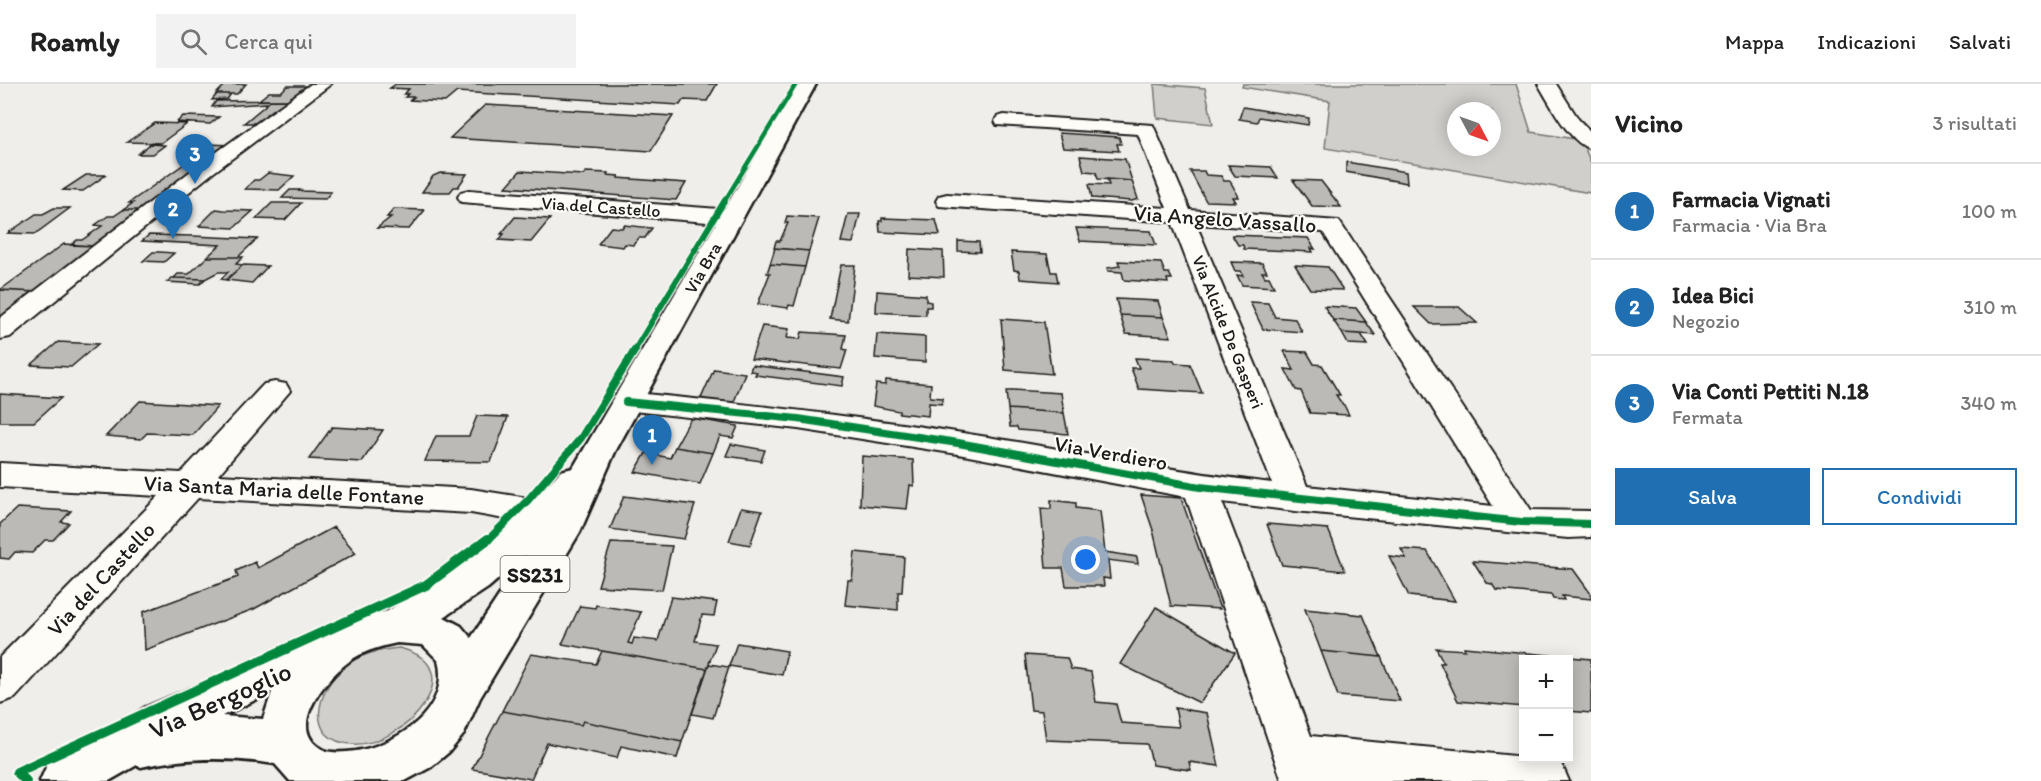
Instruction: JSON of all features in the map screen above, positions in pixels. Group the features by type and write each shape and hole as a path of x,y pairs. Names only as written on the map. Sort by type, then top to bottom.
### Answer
{"main road":[{"name":"Via Bra","path":"397,626 474,577 517,541 556,515 598,452 807,84"},
{"name":"Via Bra","path":"461,690 462,667 455,649 441,635 421,627 397,626 372,631 346,641 324,656 304,676 290,699 285,722 287,744 301,763 326,778 375,771 400,760 413,763 454,709 461,690 561,532 556,515"},
{"name":"Via Bergoglio","path":"64,781 118,751 160,723 270,673 324,656"},
{"name":"Via Bergoglio","path":"118,751 159,741 191,737 239,736 287,744"}],"street":[{"path":"0,331 204,171 322,84"},
{"path":"1547,84 1572,124 1591,143"},
{"name":"Via Alcide De Gasperi","path":"1004,121 1146,129 1295,499"},
{"name":"Via del Castello","path":"469,197 732,217"},
{"name":"Via Angelo Vassallo","path":"947,201 1331,226 1521,522"},
{"name":"Via del Castello","path":"0,685 190,485 275,391"},
{"name":"Via Verdiero","path":"626,402 798,419 958,443 1200,488 1521,522 1591,524"},
{"name":"Via Santa Maria delle Fontane","path":"0,475 471,501 556,515"},
{"path":"1200,488 1301,768 1546,781"}],"shaded area":[{"path":"1154,84 1205,88 1213,124 1157,118"},
{"path":"1243,84 1516,84 1531,132 1581,140 1591,163 1591,193 1325,148 1330,101 1242,87"},
{"path":"399,648 421,657 432,671 432,687 424,704 410,720 393,733 372,742 352,744 336,741 326,734 319,713 327,688 335,677 344,667 363,656 377,651"}],"building":[{"path":"226,84 246,84 237,94 216,94"},
{"path":"396,84 717,84 707,101 683,100 680,105 457,92 445,102 410,100 414,97 405,97 408,94 404,94 409,89 390,88"},
{"path":"287,86 307,86 289,100 259,100 269,92 281,92"},
{"path":"217,94 231,94 227,99 212,100"},
{"path":"289,100 262,123 244,123 268,103 212,107 216,101"},
{"path":"485,105 673,116 651,151 450,138"},
{"path":"1243,107 1309,118 1308,125 1259,117 1257,122 1239,119"},
{"path":"183,116 219,117 210,124 177,122"},
{"path":"155,123 187,124 161,143 127,142"},
{"path":"1059,133 1119,137 1121,144 1117,144 1119,151 1063,148"},
{"path":"150,144 165,145 153,154 138,154"},
{"path":"206,144 232,145 141,210 123,210 133,203 129,203 201,152 195,152"},
{"path":"1080,156 1125,159 1132,181 1098,179 1096,172 1084,171"},
{"path":"1346,162 1406,172 1407,183 1346,172"},
{"path":"1228,165 1271,167 1278,178 1235,176"},
{"path":"520,171 583,175 586,172 608,173 607,175 619,176 618,178 686,183 676,200 506,187"},
{"path":"1190,171 1204,171 1206,175 1221,176 1224,181 1230,181 1239,197 1233,197 1236,202 1206,201"},
{"path":"268,173 294,176 279,190 245,189 254,180 259,180"},
{"path":"440,173 467,174 458,187 454,187 450,192 422,192 433,176"},
{"path":"86,175 106,175 83,191 63,190"},
{"path":"1107,179 1132,181 1138,199 1132,201 1092,198 1089,184 1109,185"},
{"path":"1293,180 1321,181 1341,207 1312,206"},
{"path":"290,190 331,192 325,199 282,198"},
{"path":"272,203 301,203 285,220 256,219"},
{"path":"54,208 70,208 35,234 8,233 36,214 43,214"},
{"path":"216,209 253,211 234,228 199,226"},
{"path":"394,209 425,210 409,229 377,228 391,217 387,217"},
{"path":"123,210 141,210 95,246 71,245 102,226 95,225 108,216 114,216"},
{"path":"848,214 860,214 853,243 841,242"},
{"path":"787,216 819,218 809,251 774,248 776,241 780,241 788,223 785,223"},
{"path":"515,217 550,219 531,242 499,240"},
{"path":"882,218 936,220 940,235 880,232 879,221 882,221"},
{"path":"624,225 652,228 645,238 639,238 633,245 625,244 623,247 598,244 611,227 622,228"},
{"path":"1076,228 1151,231 1156,245 1080,241"},
{"path":"149,235 257,239 238,257 207,257 220,245 142,241"},
{"path":"1232,235 1308,238 1315,249 1311,248 1313,252 1244,249 1243,245 1238,245"},
{"path":"958,241 979,242 980,252 958,251"},
{"path":"64,244 95,246 35,292 0,290"},
{"path":"775,248 809,251 805,267 770,264"},
{"path":"909,249 943,251 944,277 908,275"},
{"path":"153,252 174,253 164,262 143,261"},
{"path":"1011,252 1047,254 1051,272 1056,272 1058,282 1020,279 1019,271 1014,270"},
{"path":"207,257 243,257 236,264 243,265 226,280 221,279 228,272 218,272 205,279 174,278 178,274 189,274"},
{"path":"1118,261 1161,263 1165,273 1169,273 1172,279 1167,279 1168,283 1124,280 1122,272 1108,271 1107,268 1120,266"},
{"path":"1231,262 1262,263 1267,272 1262,272 1265,277 1269,277 1274,287 1242,285 1237,275 1243,276 1241,271 1235,271"},
{"path":"770,264 805,267 794,306 789,305 788,308 758,304 770,273 767,273"},
{"path":"243,265 268,266 252,283 226,280"},
{"path":"841,265 855,265 848,321 830,319"},
{"path":"1295,265 1328,267 1343,290 1310,289"},
{"path":"172,278 205,279 200,284 167,282"},
{"path":"0,290 35,292 0,319"},
{"path":"877,291 926,295 926,301 931,302 931,307 926,307 926,315 876,312"},
{"path":"1116,299 1158,301 1163,317 1120,315"},
{"path":"1250,302 1268,303 1275,317 1295,319 1302,332 1263,329"},
{"path":"1324,306 1356,308 1366,322 1333,320"},
{"path":"1414,307 1459,307 1477,323 1431,324"},
{"path":"1120,315 1163,317 1171,337 1126,334"},
{"path":"1001,319 1044,322 1052,374 1005,370"},
{"path":"1333,320 1366,322 1375,335 1342,333"},
{"path":"762,326 789,329 787,338 800,339 802,332 846,335 843,349 847,350 841,369 751,359"},
{"path":"1342,333 1361,334 1368,345 1348,344"},
{"path":"877,334 925,337 925,362 875,358"},
{"path":"58,342 98,344 71,367 31,365"},
{"path":"1284,351 1307,352 1314,364 1322,365 1340,395 1336,395 1349,415 1310,413 1301,391 1296,390 1285,369 1294,370"},
{"path":"1135,358 1174,360 1175,363 1190,364 1202,393 1139,389 1131,368 1139,368"},
{"path":"752,365 844,377 842,386 755,375 757,372 750,371"},
{"path":"714,369 745,373 732,407 699,403"},
{"path":"886,380 931,384 930,397 943,398 942,404 929,403 928,416 899,413 899,411 873,406 876,384 885,385"},
{"path":"1006,391 1061,393 1064,413 1008,409"},
{"path":"0,394 61,398 34,422 0,422"},
{"path":"140,401 218,406 193,435 147,433 141,439 106,436"},
{"path":"1008,409 1064,413 1068,434 1018,430 1017,427 1010,427"},
{"path":"477,416 508,417 491,462 425,461 436,436 469,436"},
{"path":"691,418 738,426 733,438 720,436 713,453 675,447"},
{"path":"332,427 383,430 362,462 309,459"},
{"path":"731,444 765,450 761,461 726,456"},
{"path":"675,447 713,453 700,484 635,472 646,453 670,458"},
{"path":"862,456 913,460 914,486 910,485 907,509 860,505"},
{"path":"1141,495 1181,498 1220,609 1171,606 1153,530"},
{"path":"624,496 695,505 684,539 610,529"},
{"path":"1051,500 1076,503 1076,508 1100,511 1105,552 1137,557 1138,564 1108,560 1110,579 1103,578 1104,586 1066,586 1063,568 1046,568 1041,508 1051,509"},
{"path":"17,508 71,511 61,522 69,523 53,540 45,540 32,553 15,552 9,559 0,558 0,524"},
{"path":"741,508 762,511 750,545 729,541"},
{"path":"1267,524 1328,529 1345,571 1282,565"},
{"path":"334,527 356,553 254,609 145,650 143,612 238,577 236,571 255,562 258,568"},
{"path":"611,543 672,546 662,590 598,586"},
{"path":"1401,549 1427,551 1455,601 1409,596 1389,556 1406,558"},
{"path":"855,552 904,557 902,592 898,592 898,610 845,605 848,580 852,580"},
{"path":"1473,561 1573,569 1591,594 1591,599 1562,596 1564,600 1553,599 1551,595 1496,590 1492,584 1487,583"},
{"path":"671,597 717,602 714,616 702,615 695,641 716,644 707,669 562,644 580,606 595,608 596,605 641,612 628,643 632,644 634,638 658,641"},
{"path":"1156,607 1235,653 1200,703 1120,664"},
{"path":"1305,609 1363,615 1381,657 1321,651"},
{"path":"737,643 787,651 782,675 729,666"},
{"path":"1464,647 1549,655 1519,655 1519,707 1458,701 1440,663 1444,663 1436,648 1465,650"},
{"path":"602,651 707,669 682,742 583,721 581,725 502,711 531,654 596,664"},
{"path":"1321,651 1381,657 1400,701 1338,696"},
{"path":"1025,655 1067,658 1071,669 1091,672 1096,702 1116,704 1121,723 1179,727 1175,708 1207,713 1219,766 1189,762 1191,770 1153,765 1147,744 1046,740 1042,711 1031,710"},
{"path":"1573,657 1591,659 1591,713 1573,711"},
{"path":"709,664 729,667 713,718 692,714"},
{"path":"502,711 581,725 583,721 682,742 677,758 621,746 617,758 547,743 531,779 472,769"}],"cycle path":[{"path":"26,781 17,772 426,585 491,537 528,500 581,438 796,84"},
{"path":"626,402 798,419 958,443 1200,487 1521,522 1591,524"}],"place":[{"name":"Via Conti Pettiti N.18","path":"195,184"},
{"name":"Idea Bici","path":"173,239"},
{"name":"Farmacia Vignati","path":"652,465"}]}
